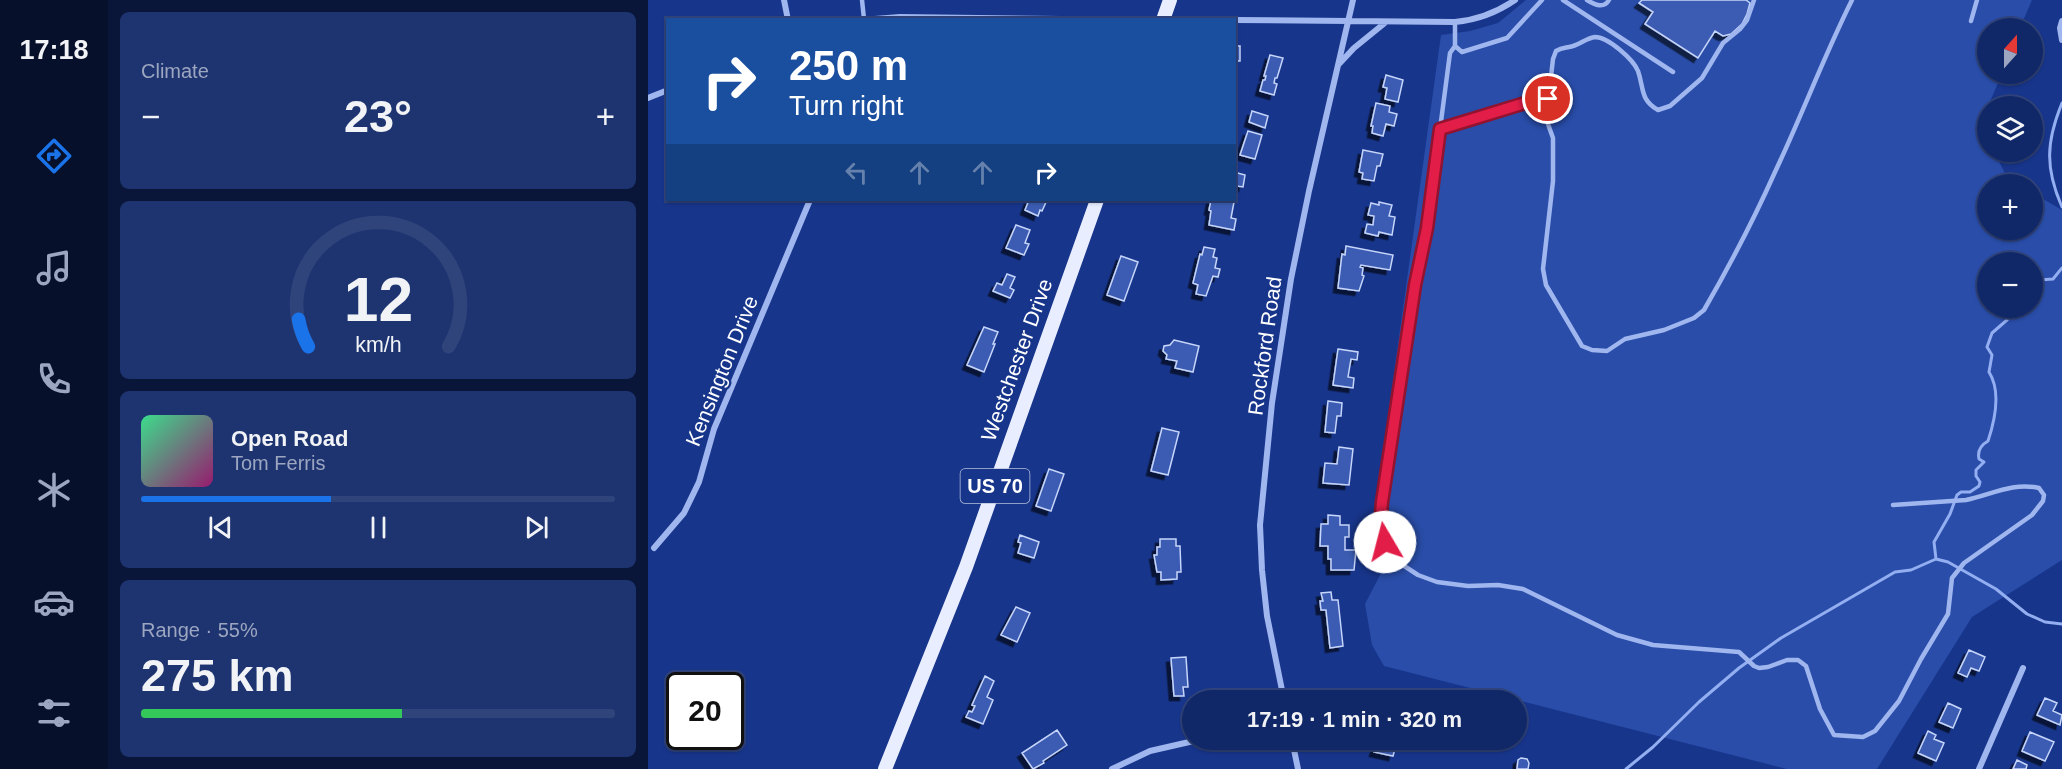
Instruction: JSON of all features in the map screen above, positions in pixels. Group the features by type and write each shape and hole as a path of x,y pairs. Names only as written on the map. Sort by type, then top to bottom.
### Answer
{"main road":[{"path":"1164,18 1170,0"},
{"name":"Westchester Drive","path":"885,769 966,567 1097,201"}],"street":[{"path":"784,0 788,18"},
{"name":"Rockford Road","path":"1282,690 1267,616 1260,525 1274,389 1291,279 1353,0"},
{"path":"1236,21 1455,22 1492,14 1515,0"},
{"path":"882,18 983,18"},
{"path":"2062,21 2060,28 2062,40"},
{"path":"1338,65 1354,48 1386,22"},
{"path":"649,95 666,91"},
{"name":"Kensington Drive","path":"654,548 684,513 699,482 714,429 810,201"},
{"path":"1979,769 2024,668"},
{"path":"1112,769 1150,751 1182,744"},
{"path":"1294,750 1298,769"}],"lane":[{"path":"862,0 863,18"},
{"path":"1455,46 1462,52 1507,38 1542,0"},
{"path":"1563,0 1673,72"},
{"path":"1587,0 1594,5 1601,6 1610,0"},
{"path":"1754,0 1746,20 1740,29 1723,43 1702,78 1670,106 1658,110 1649,105 1644,96 1637,70 1630,58 1604,39 1595,37 1556,51 1544,113 1552,138 1553,181 1543,269 1546,285 1582,346 1592,350 1607,351 1625,339 1664,330 1694,318 1704,310 1750,226 1776,171 1817,72 1852,0"},
{"path":"1971,21 1977,0"},
{"path":"1455,22 1455,46 1450,53 1427,228 1415,285 1382,502 1380,526 1385,542 1395,560 1418,575 1437,582 1468,586 1498,585 1523,589 1617,635 1653,645 1739,652 1754,666 1760,668 1787,660 1798,660 1806,666 1820,709 1834,735 1863,737 1875,731 1899,701 1948,614 1951,584 1955,574 1964,563 2032,515 2043,501 2044,495 2039,488 2029,486 2002,488 1966,500 1893,505"},
{"path":"1440,129 1535,100 1548,99"}],"shaded area":[{"path":"1526,0 2032,0 2024,18 1977,18 1977,84 1998,84 1992,96 1977,96 1977,162 1999,162 2005,174 1977,174 1977,240 2043,240 2043,199 2062,210 2062,560 1972,617 1877,769 1787,769 1527,703 1527,690 1478,690 1384,666 1372,645 1365,604 1380,575 1372,531 1441,35 1470,31 1498,23"}],"building":[{"path":"1642,0 1746,0 1750,3 1742,24 1731,34 1723,36 1715,31 1698,58 1645,24 1653,12 1639,3"},
{"path":"1236,46 1240,46 1240,61 1236,61"},
{"path":"1270,55 1283,58 1277,78 1275,78 1274,83 1277,84 1274,95 1260,91 1263,80 1265,80"},
{"path":"1386,75 1403,80 1398,102 1385,99 1387,88 1383,87"},
{"path":"1376,103 1390,106 1389,112 1397,114 1394,126 1386,124 1383,136 1372,133 1373,126 1371,126"},
{"path":"1252,111 1268,116 1265,128 1249,122"},
{"path":"1248,131 1262,135 1255,159 1240,155"},
{"path":"1363,150 1383,154 1380,166 1377,166 1374,181 1362,179 1363,173 1359,172"},
{"path":"1236,173 1245,175 1243,187 1237,186 1236,191"},
{"path":"1029,201 1047,201 1038,216 1025,210"},
{"path":"1211,201 1234,201 1231,218 1236,219 1234,230 1209,225 1211,211 1209,210"},
{"path":"1379,202 1392,205 1389,216 1395,217 1392,235 1379,232 1378,236 1365,233 1367,224 1373,225 1374,216 1368,215 1371,203 1379,205"},
{"path":"1016,225 1030,230 1025,243 1029,244 1024,255 1006,248"},
{"path":"1346,246 1393,255 1390,270 1361,265 1364,276 1359,291 1338,288 1342,254 1345,255"},
{"path":"1204,247 1215,249 1213,257 1217,258 1215,268 1220,269 1218,277 1213,276 1206,296 1196,294 1198,285 1193,283"},
{"path":"1121,256 1138,262 1124,301 1107,295"},
{"path":"1007,274 1015,277 1010,288 1014,290 1010,298 993,291 997,283 1002,285"},
{"path":"984,327 998,332 984,372 967,365"},
{"path":"1174,340 1199,346 1193,372 1175,368 1177,361 1166,359 1164,346 1170,345"},
{"path":"1338,349 1358,352 1357,360 1351,359 1348,377 1354,378 1353,388 1333,385"},
{"path":"1328,401 1342,403 1341,416 1337,416 1335,433 1325,432"},
{"path":"1162,428 1179,432 1168,475 1151,471"},
{"path":"1339,447 1353,449 1349,485 1323,483 1325,463 1337,464"},
{"path":"1049,469 1064,474 1051,511 1036,506"},
{"path":"1328,515 1340,516 1340,525 1349,525 1349,537 1345,537 1345,550 1356,550 1354,570 1331,570 1328,546 1320,546 1321,524 1328,524"},
{"path":"1020,535 1039,542 1034,558 1018,553 1021,543 1018,542"},
{"path":"1160,539 1176,539 1176,546 1180,546 1181,572 1177,572 1177,579 1161,580 1161,572 1157,572 1154,555 1157,555 1157,547 1160,547"},
{"path":"1331,592 1332,600 1338,600 1343,646 1330,648 1326,610 1321,610 1320,601 1323,601 1321,593"},
{"path":"1016,607 1030,613 1017,642 1001,635"},
{"path":"1969,650 1985,657 1979,671 1971,668 1967,677 1958,673"},
{"path":"1186,657 1188,687 1183,687 1182,696 1174,696 1171,658"},
{"path":"985,676 994,681 987,697 993,700 983,724 966,717 975,706 972,705"},
{"path":"2045,698 2057,703 2053,711 2062,715 2060,725 2037,715"},
{"path":"1948,703 1961,709 1953,728 1939,722"},
{"path":"1057,730 1067,745 1033,769 1022,753"},
{"path":"1928,731 1936,735 1934,739 1944,743 1936,761 1918,753"},
{"path":"2030,732 2054,742 2045,761 2022,751"},
{"path":"1375,750 1395,750 1393,756 1374,752"},
{"path":"1527,759 1528,769 1517,769 1518,760"},
{"path":"2017,760 2027,765 2026,769 2013,769"}],"waterway":[{"path":"2062,103 2050,143 2050,167 2062,207"},
{"path":"2043,280 2053,279 2062,268"},
{"path":"1936,559 1934,542 1950,514 1957,495 1961,492 1970,492 1979,486 1976,470 1984,462 1979,459 1979,450 1988,441 1996,406 1995,388 1989,372 1992,355 1987,347 1992,333 2009,318"},
{"path":"1626,769 1739,668 1781,638 1895,572 1911,570 1936,559 1948,562 1996,589 2027,614 2045,622 2062,624"}],"route":[{"path":"1385,542 1380,526 1382,502 1415,285 1427,228 1440,129 1535,100 1548,99"}]}
